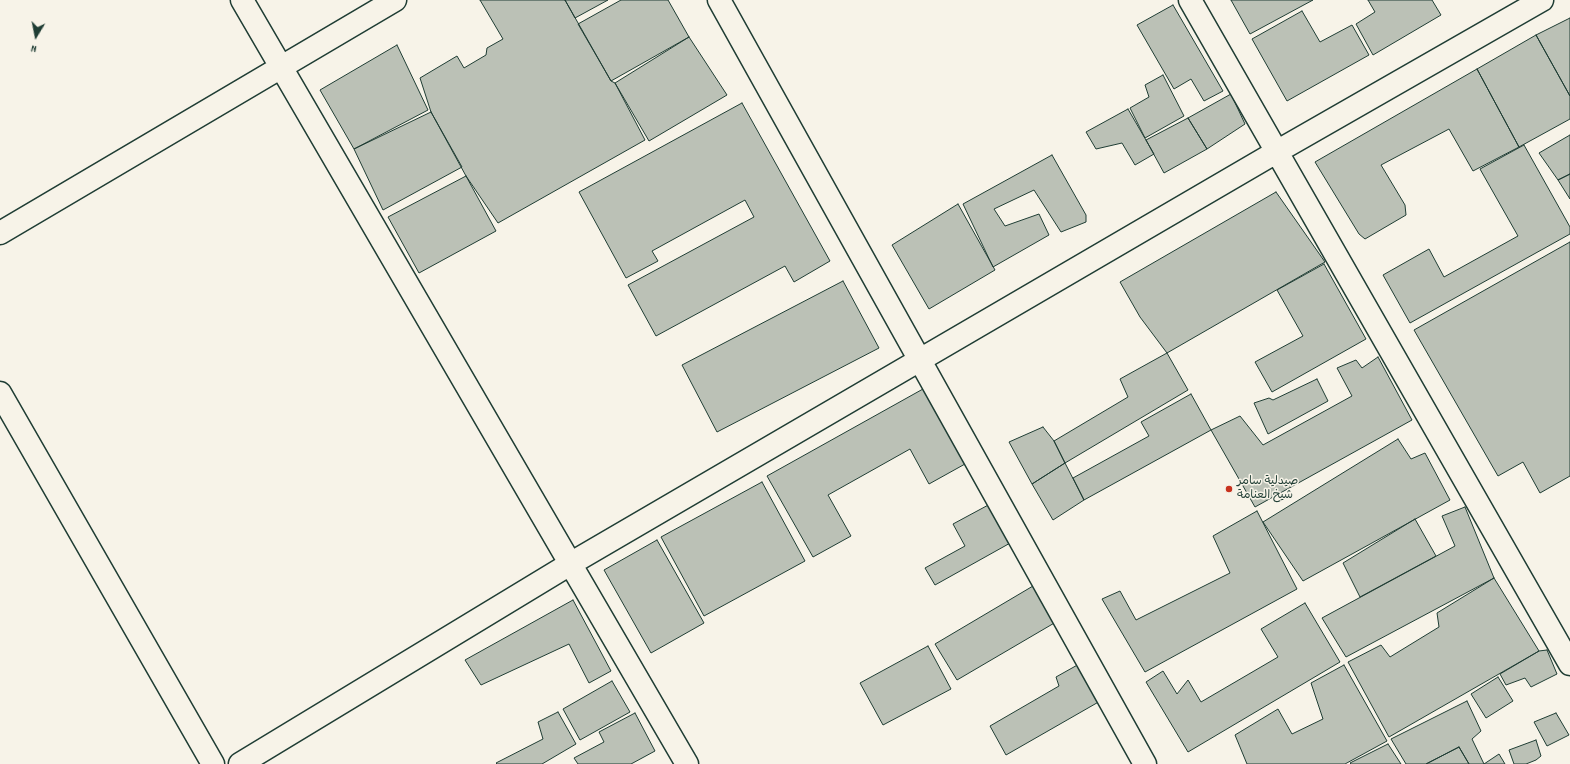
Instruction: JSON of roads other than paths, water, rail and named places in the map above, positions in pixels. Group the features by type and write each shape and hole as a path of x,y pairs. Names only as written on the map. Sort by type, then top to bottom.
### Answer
{"street":[{"path":"242,0 686,764"},
{"path":"0,233 395,0"},
{"path":"719,0 1145,764"},
{"path":"1190,0 1278,151 1570,664"},
{"path":"240,764 570,564 1278,151 1542,0"},
{"path":"0,393 213,764"}],"place":[{"name":"صيدلية سامر شيخ العنامة","path":"1229,489"}]}
